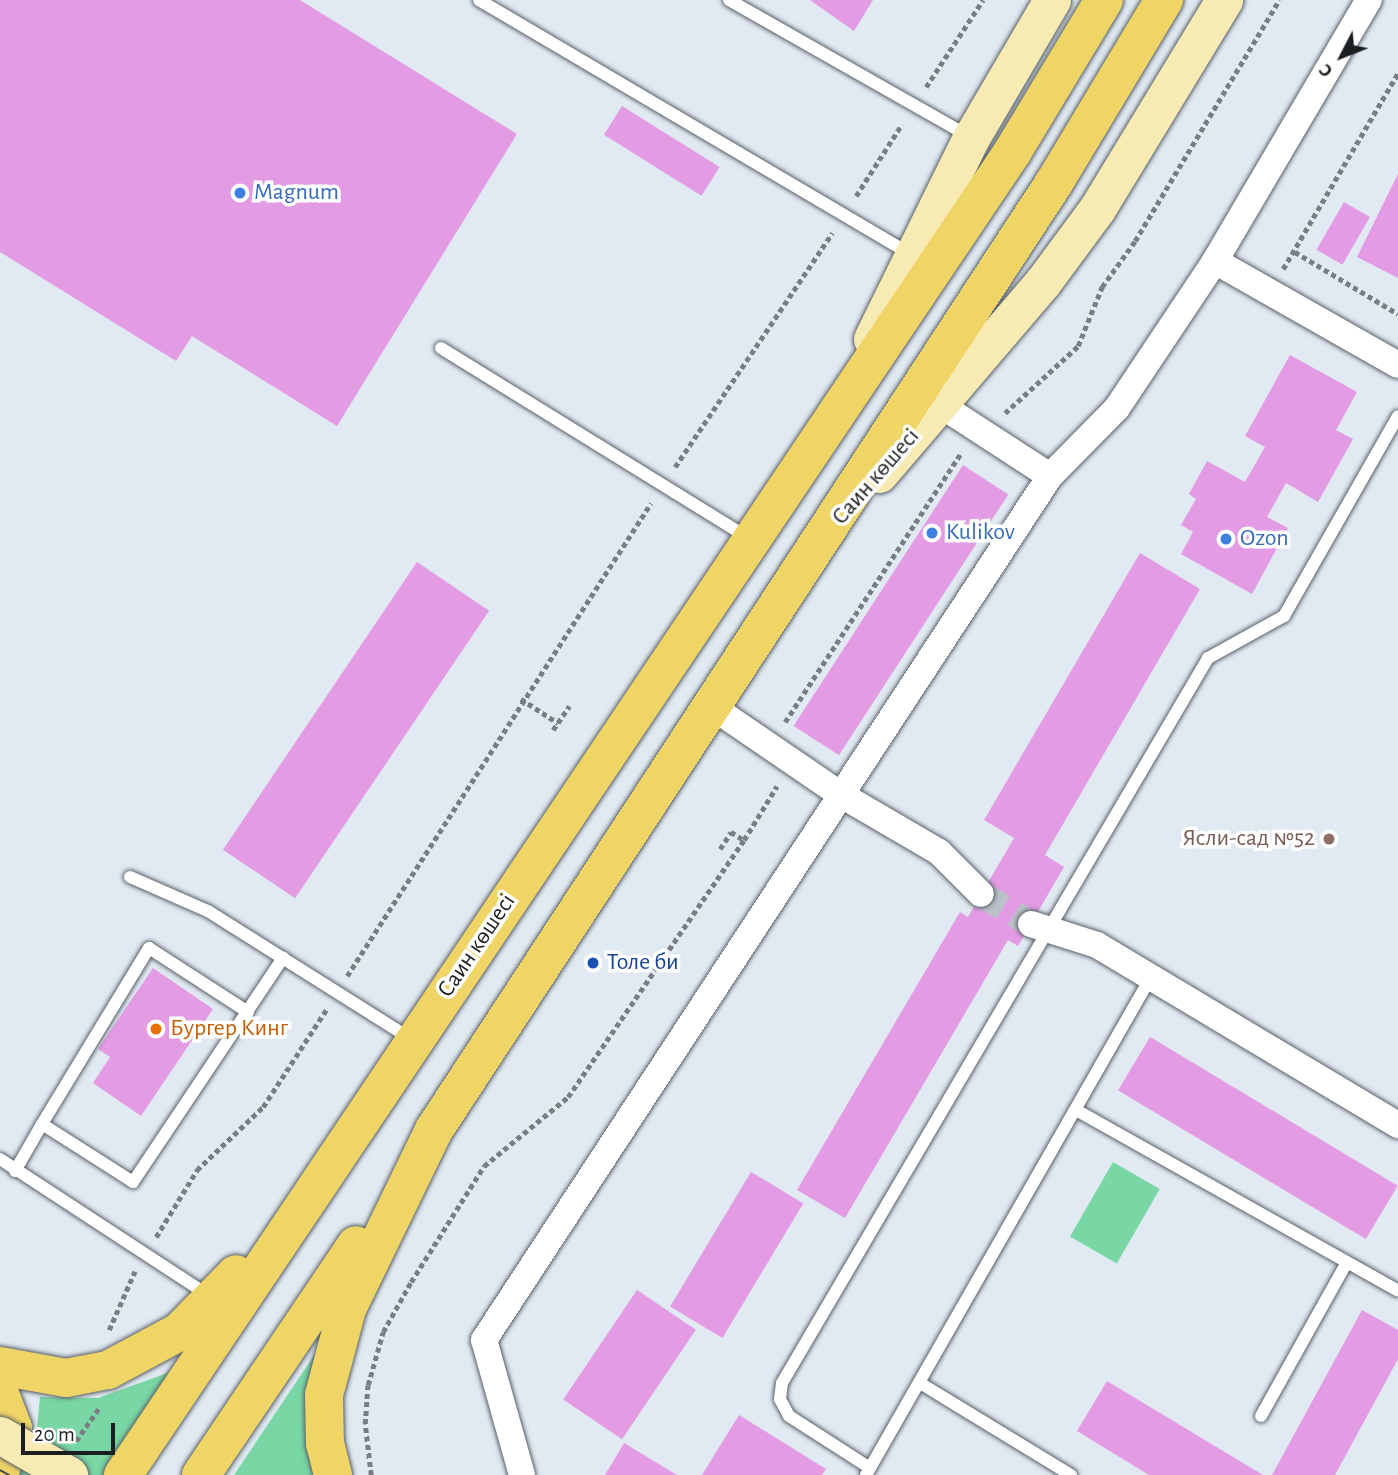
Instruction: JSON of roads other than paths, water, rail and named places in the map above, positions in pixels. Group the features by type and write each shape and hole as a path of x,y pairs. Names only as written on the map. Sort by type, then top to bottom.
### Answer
{"main road":[{"name":"Саин көшесі","path":"833,418 971,138 1052,0"},
{"name":"Саин көшесі","path":"122,1475 1013,151 1104,0"},
{"name":"Саин көшесі","path":"824,539 1054,183 1164,0"},
{"name":"Саин көшесі","path":"824,539 939,404 1097,209 1224,0"},
{"path":"201,1475 434,1130 824,539"},
{"path":"333,1475 326,1444 324,1395 346,1309 434,1130"},
{"path":"0,1366 66,1378 108,1370 148,1354 214,1300 331,1168"},
{"path":"0,1394 13,1428 0,1473"},
{"path":"0,1435 69,1464"}],"street":[{"path":"522,1475 484,1340 838,793 1050,476 1117,408 1215,261 1369,0"},
{"path":"1215,261 1398,365"},
{"path":"939,404 1050,476"},
{"path":"714,708 838,793 939,852 981,894"},
{"path":"1040,927 1097,945 1398,1125"}],"lane":[{"path":"479,0 913,255"},
{"path":"729,0 748,5 913,106 971,138"},
{"path":"441,348 750,539"},
{"path":"1151,977 868,1472 789,1416 780,1399 782,1383 1040,927 1208,658 1284,616 1398,416"},
{"path":"130,877 208,911 414,1040"},
{"path":"15,1171 149,948 248,1012"},
{"path":"42,1124 133,1182 283,958"},
{"path":"1076,1110 1345,1266 1398,1291"},
{"path":"0,1160 147,1253 214,1300"},
{"path":"1261,1416 1345,1266"},
{"path":"920,1382 1071,1475"}],"tunnel":[{"path":"981,894 1031,924"}],"tram line":[{"path":"0,1470 9,1475"}],"place":[{"name":"Magnum","path":"240,193"},
{"name":"Kulikov","path":"932,533"},
{"name":"Ozon","path":"1226,539"},
{"name":"Ясли-сад №52","path":"1329,839"},
{"name":"Толе би","path":"593,963"},
{"name":"Бургер Кинг","path":"156,1029"}]}
